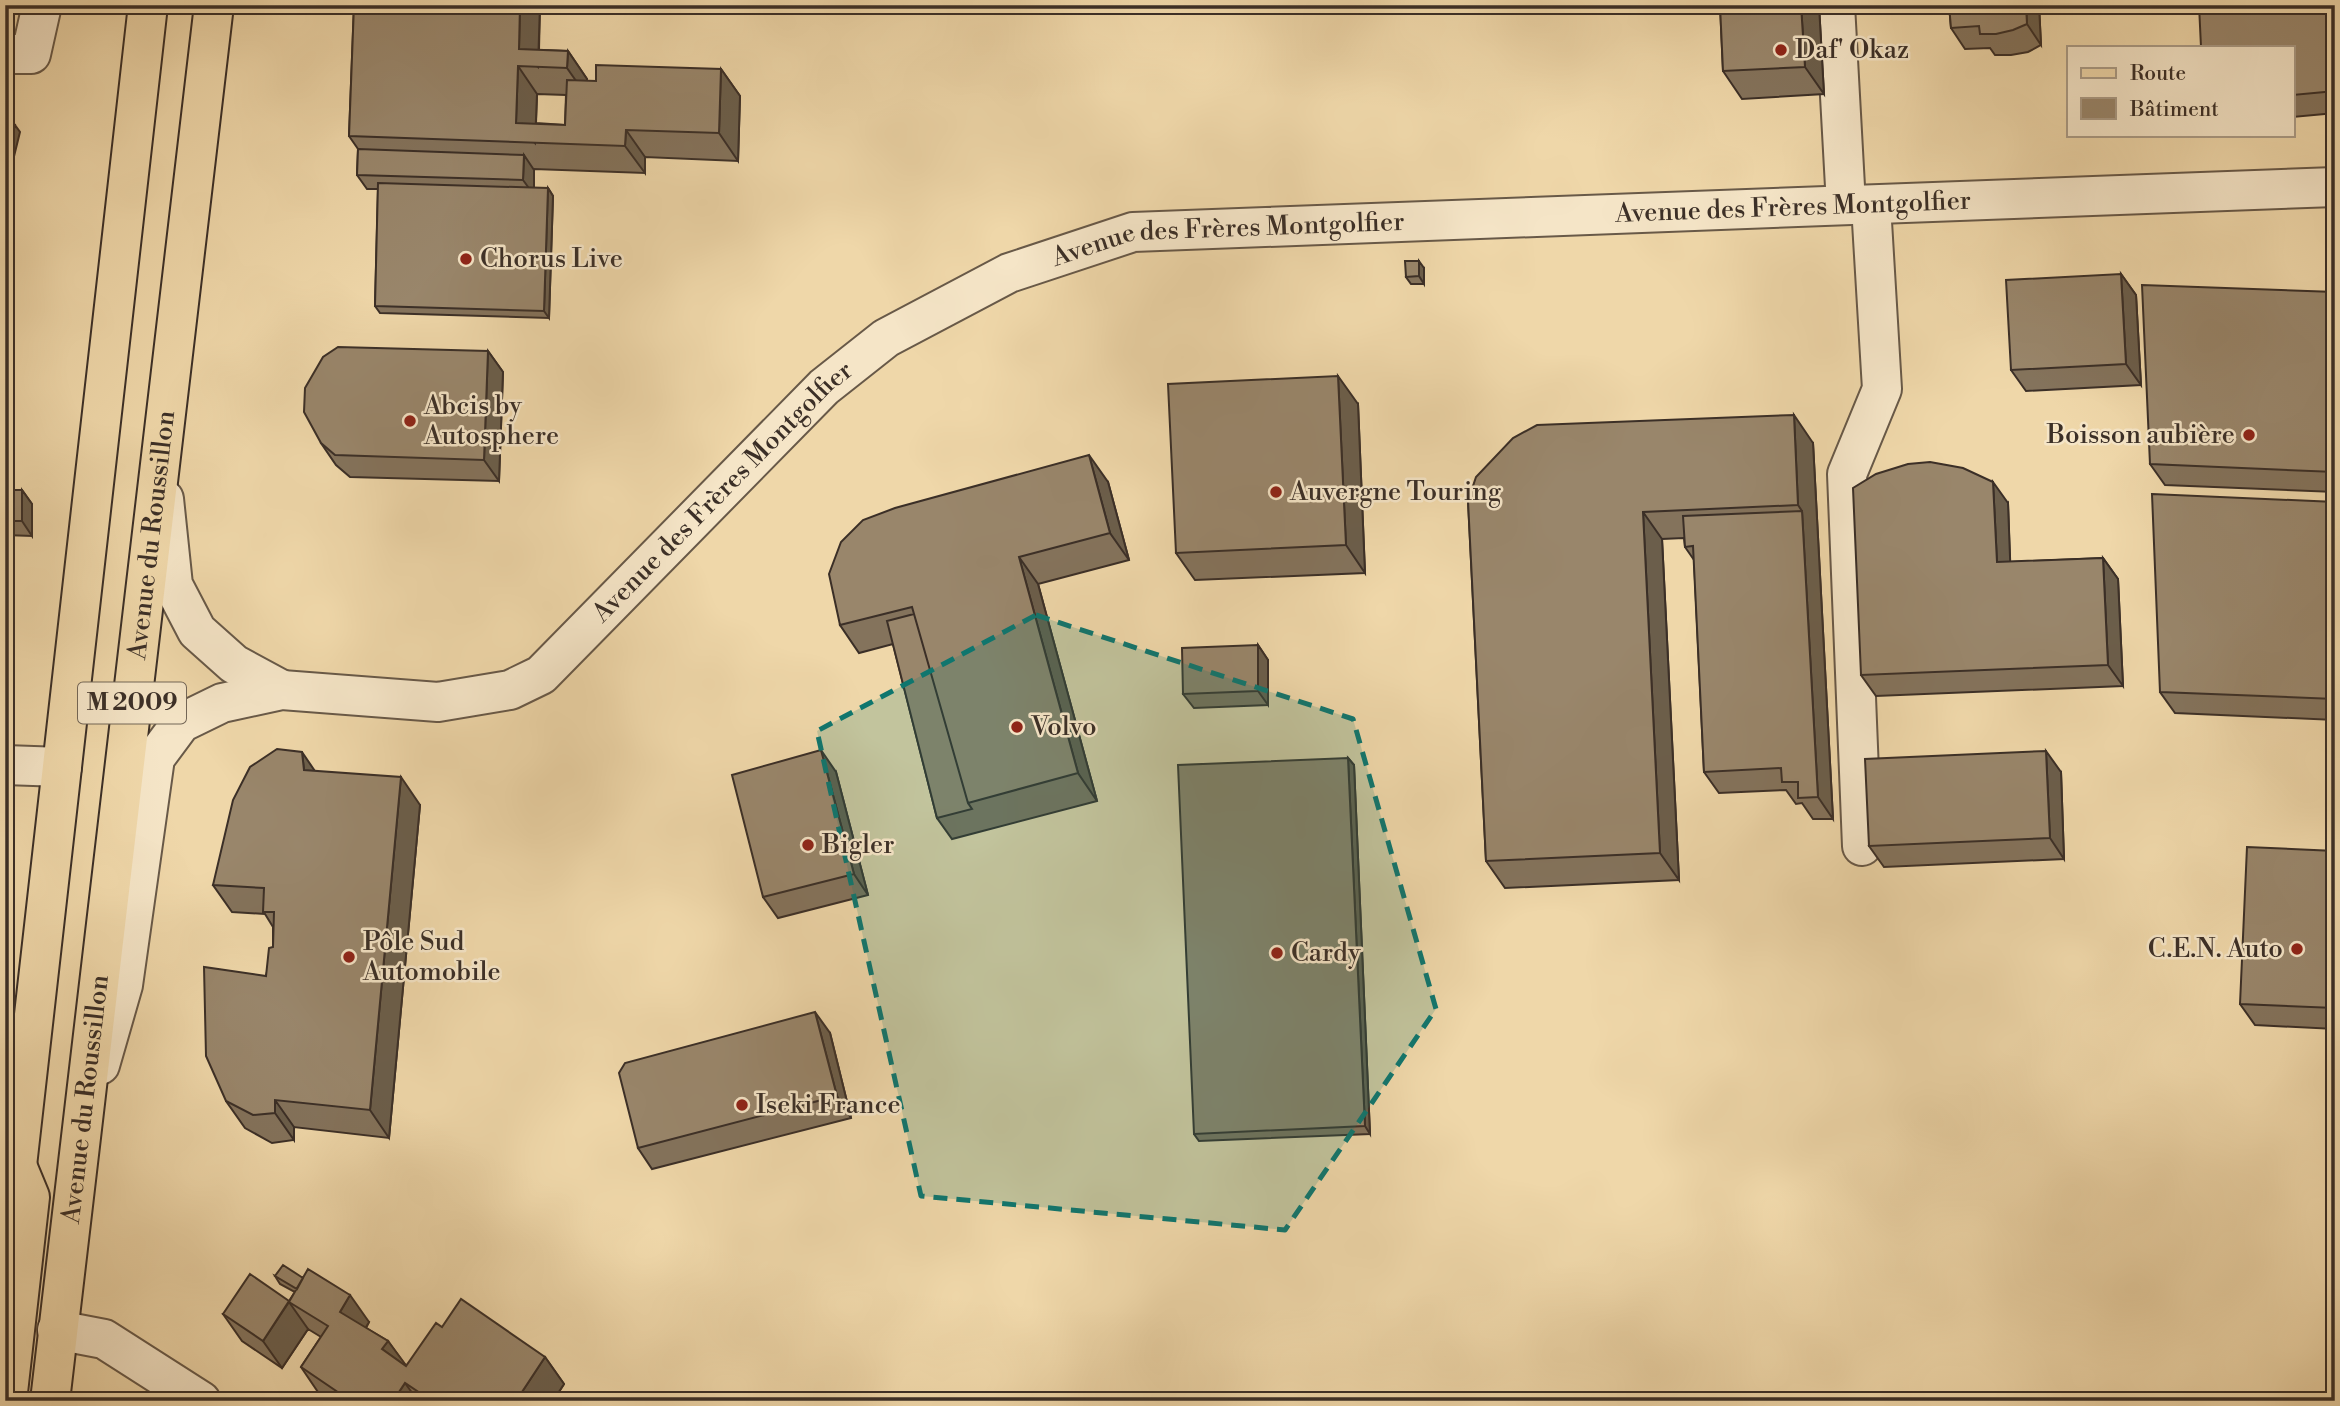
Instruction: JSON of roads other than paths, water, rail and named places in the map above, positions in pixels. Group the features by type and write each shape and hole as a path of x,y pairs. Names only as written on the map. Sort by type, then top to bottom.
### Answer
{"main road":[{"name":"M 2009","path":"5,1255 148,5"},
{"name":"Avenue du Roussillon","path":"50,1401 78,1141 214,5"},
{"path":"7,1401 30,1197 14,1159"}],"street":[{"path":"5,54 31,54 42,5"},
{"path":"1835,5 1882,389 1847,474 1862,846"},
{"name":"Avenue des Frères Montgolfier","path":"282,690 438,702 510,690 541,675 824,387 886,338 1009,273 1133,232 2335,187"},
{"path":"160,467 173,585 197,631 234,664 282,690"},
{"path":"78,1141 123,985 155,758 181,723 222,703 282,690"},
{"path":"5,765 62,767"},
{"path":"57,1330 104,1339 201,1401"}],"place":[{"name":"Daf' Okaz","path":"1781,50"},
{"name":"Chorus Live","path":"466,259"},
{"name":"Abcis by Autosphere","path":"410,421"},
{"name":"Boisson aubière","path":"2249,435"},
{"name":"Auvergne Touring","path":"1276,492"},
{"name":"Volvo","path":"1017,727"},
{"name":"Bigler","path":"808,845"},
{"name":"C.E.N. Auto","path":"2297,949"},
{"name":"Cardy","path":"1277,953"},
{"name":"Pôle Sud Automobile","path":"349,957"},
{"name":"Iseki France","path":"742,1105"}]}
